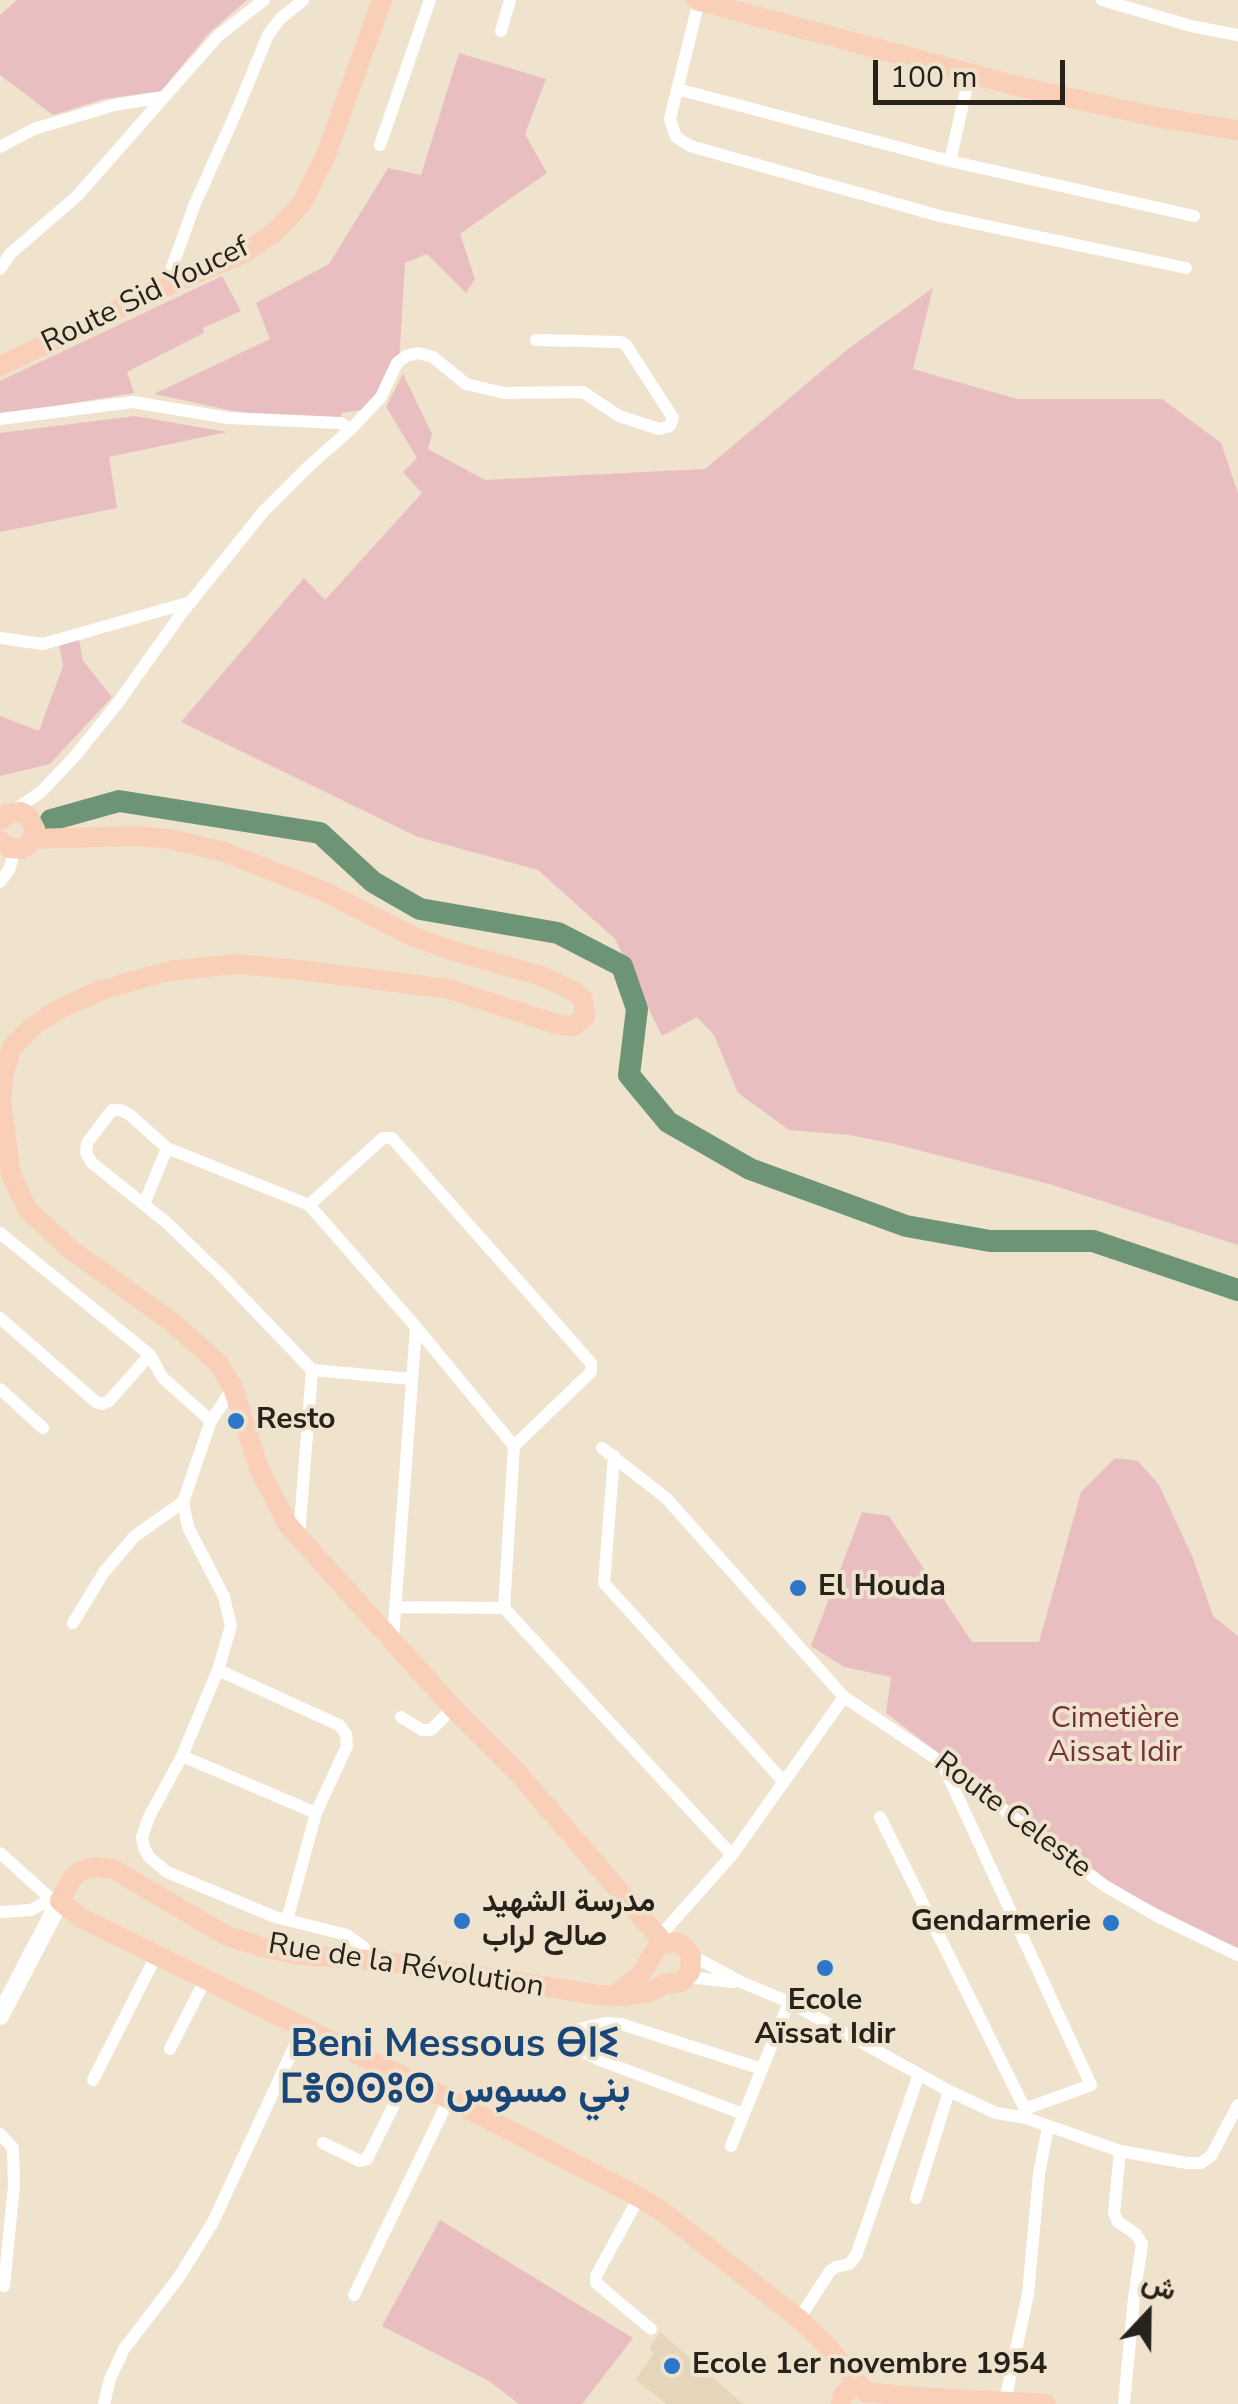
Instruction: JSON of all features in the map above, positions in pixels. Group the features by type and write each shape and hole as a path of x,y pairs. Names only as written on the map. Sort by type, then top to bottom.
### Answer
{"main road":[{"name":"Route Sid Youcef","path":"0,366 244,253 275,232 302,202 326,156 382,0"},
{"path":"697,0 970,73 1161,118 1238,130"},
{"path":"5,815 21,812 28,816 20,838 136,836 170,839 224,852 323,891 412,936 541,976 574,991 582,999 585,1016 573,1026 449,990 236,964 169,971 102,990 58,1009 32,1027 12,1047 0,1102 10,1175 28,1210 70,1249 172,1322 219,1364 233,1388 259,1468 288,1525 452,1708 517,1772 662,1940 682,1945 691,1955 692,1966 688,1977 666,1984 657,1979 650,1963"},
{"name":"Rue de la Révolution","path":"666,1984 646,1992 614,1996 262,1947 227,1936 112,1869 94,1867 81,1871 55,1900 81,1918 640,2197 799,2319 836,2357 852,2398"},
{"path":"0,2016 55,1900"},
{"path":"614,1996 640,1975 662,1940"},
{"path":"852,2398 917,2397 1046,2404"}],"street":[{"path":"0,270 10,254 77,196 218,36 264,0"},
{"path":"165,287 194,206 268,35 303,0"},
{"path":"380,145 430,0"},
{"path":"501,31 510,0"},
{"path":"697,0 670,119 676,136 690,146 940,216 1186,268"},
{"path":"1102,0 1238,36"},
{"path":"950,161 970,73"},
{"path":"677,89 950,161 1194,216"},
{"path":"0,148 34,128 164,97"},
{"path":"5,815 41,792 75,756 263,512 381,397 396,363 406,356 418,353 433,357 466,384 504,393 584,392 619,416 659,428 670,426 673,418 626,344 536,340"},
{"path":"0,419 133,402 228,418 341,423 350,430"},
{"path":"0,638 43,644 191,602"},
{"path":"0,882 9,870 41,792"},
{"path":"411,1379 312,1370 167,1223 92,1163 86,1153 88,1142 112,1110 128,1114 167,1148 310,1205 514,1446"},
{"path":"310,1205 383,1138 392,1138 591,1363 591,1372 514,1446 504,1608 732,1854"},
{"path":"144,1204 167,1148"},
{"path":"0,1233 150,1355 162,1376 211,1421"},
{"path":"0,1318 102,1404 150,1355"},
{"path":"393,1639 416,1327"},
{"path":"299,1536 312,1370"},
{"path":"233,1388 211,1421 182,1502 188,1527 229,1611 232,1626 182,1756 149,1817 142,1837 144,1848 167,1872 287,1920 347,1935 381,1961"},
{"path":"0,1389 43,1428"},
{"name":"Route Celeste","path":"784,1782 604,1583 608,1452 666,1498 844,1698 941,1762 1105,1886 1238,1955"},
{"path":"74,1623 104,1572 135,1536 182,1502"},
{"path":"395,1607 504,1608"},
{"path":"218,1670 334,1722 346,1734 347,1746 316,1813 287,1920"},
{"path":"662,1940 732,1854 844,1698"},
{"path":"401,1717 422,1730 431,1730 452,1708"},
{"path":"182,1756 316,1813"},
{"path":"691,1955 789,2002 948,2091 996,2113 1026,2114 1091,2085 941,1762"},
{"path":"880,1817 1026,2114 1048,2127 1120,2150 1201,2163 1210,2156 1238,2105"},
{"path":"0,1853 55,1900 31,1910 0,1912"},
{"path":"93,2080 157,1954"},
{"path":"688,1977 741,1982"},
{"path":"170,2049 206,1980"},
{"path":"731,2146 789,2002"},
{"path":"744,2114 600,2060 563,2038 566,2032 605,2023 621,2024 762,2070"},
{"path":"104,2404 124,2349 179,2277 213,2222 303,2028"},
{"path":"799,2319 830,2271 850,2264 856,2256 919,2074"},
{"path":"324,2143 360,2161 367,2159 407,2079"},
{"path":"916,2198 948,2091"},
{"path":"354,2294 448,2099"},
{"path":"1005,2401 1028,2294 1038,2174 1048,2127"},
{"path":"0,2134 13,2148 14,2185 4,2286"},
{"path":"1120,2150 1114,2213 1118,2222 1136,2234 1142,2244 1124,2404"},
{"path":"640,2197 596,2276 596,2284 651,2330"}],"shaded area":[{"name":"Ecole 1er novembre 1954","path":"660,2332 743,2404 667,2404 635,2380 654,2353 649,2349"}],"green space":[{"path":"17,0 247,0 209,33 161,91 104,99 53,115 0,75 0,15"},
{"path":"459,53 546,79 525,134 547,173 460,234 475,279 466,293 427,254 405,263 399,364 368,409 341,413 342,420 287,418 154,394 270,339 256,303 329,264 388,168 421,175"},
{"path":"222,276 241,311 127,372 134,393 0,415 0,381"},
{"path":"933,288 913,369 1017,399 1162,399 1221,443 1238,493 1238,1245 1049,1184 895,1144 789,1130 738,1093 714,1035 697,1017 662,1036 615,939 538,870 418,837 181,722 304,578 325,600 422,493 403,472 417,458 386,407 403,374 432,434 428,449 485,480 705,469 848,349"},
{"path":"135,416 227,432 109,457 117,508 0,532 0,433"},
{"path":"79,640 83,661 112,697 50,764 0,776 0,716 39,731 63,666 59,644"},
{"name":"Cimetière Aissat Idir","path":"1115,1458 1138,1461 1159,1485 1193,1558 1213,1616 1238,1636 1238,1949 1111,1885 886,1713 891,1677 844,1667 811,1646 862,1512 889,1516 972,1642 1039,1642 1081,1492"},
{"path":"440,2220 633,2338 582,2404 519,2404 489,2381 382,2326"}],"waterway":[{"path":"51,820 119,801 320,833 373,882 420,909 558,933 622,966 637,1009 629,1075 668,1122 750,1169 906,1226 990,1241 1093,1241 1238,1290"}],"place":[{"name":"Resto","path":"236,1421"},
{"name":"El Houda","path":"798,1588"},
{"name":"مدرسة الشهيد صالح لراب","path":"462,1921"},
{"name":"Gendarmerie","path":"1111,1923"},
{"name":"Ecole Aïssat Idir","path":"825,1968"},
{"name":"Ecole 1er novembre 1954","path":"672,2366"}],"district":[{"name":"Beni Messous ⴱⵏⵉ ⵎⴻⵙⵙⵓⵙ بني مسوس","path":"455,2069"}]}
